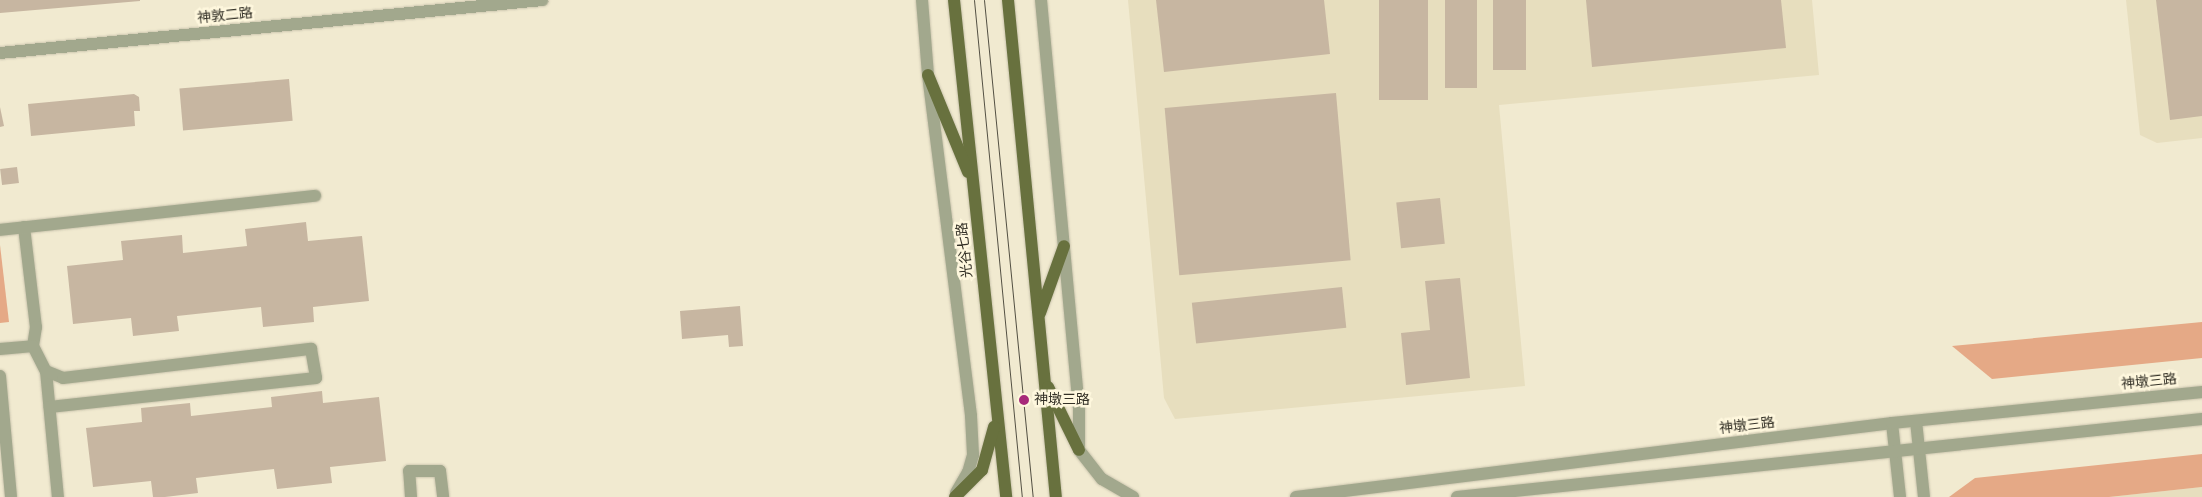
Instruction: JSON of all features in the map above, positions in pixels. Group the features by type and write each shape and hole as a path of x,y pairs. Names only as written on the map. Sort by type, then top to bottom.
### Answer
{"main road":[{"name":"光谷七路","path":"954,0 1006,497"},
{"path":"1008,0 1056,497"},
{"path":"928,75 973,184"},
{"path":"1039,317 1064,246"},
{"path":"1045,381 1079,450"},
{"path":"954,497 982,470 985,462 994,437 995,385"}],"street":[{"name":"神敦二路","path":"0,53 542,0"},
{"path":"922,0 928,75 971,416 973,455 968,472 954,497"},
{"path":"1041,0 1079,407 1079,450 1102,479 1133,497"},
{"path":"0,230 316,196"},
{"path":"24,227 36,327 33,346 46,371 58,497"},
{"path":"0,349 33,346"},
{"path":"46,371 63,378 311,349 316,378 50,408"},
{"path":"0,376 11,497"},
{"name":"神墩三路","path":"1296,497 1892,423 2202,392"},
{"path":"1457,497 2202,419"},
{"path":"1916,421 1924,497"},
{"path":"1892,423 1900,497"},
{"path":"411,497 409,471 440,471 443,497"}],"shaded area":[{"path":"1128,0 1812,0 1819,75 1499,105 1525,386 1175,419 1164,398"},
{"path":"2126,0 2202,0 2202,138 2157,143 2140,135"},
{"path":"0,245 9,322 0,323"},
{"path":"2202,322 2202,358 1992,379 1952,346"},
{"path":"2202,454 2202,487 2109,497 1949,497 1975,478"},
{"path":"2202,487 2202,497 2109,497"}],"building":[{"path":"0,0 140,0 140,1 0,13"},
{"path":"1156,0 1324,0 1330,54 1164,72"},
{"path":"1379,0 1428,0 1428,100 1379,100"},
{"path":"1445,0 1477,0 1477,88 1445,88"},
{"path":"1493,0 1526,0 1526,70 1493,70"},
{"path":"1586,0 1781,0 1786,48 1592,67"},
{"path":"2156,0 2202,0 2202,116 2170,120"},
{"path":"289,79 293,121 183,130 179,89"},
{"path":"1336,93 1351,260 1179,275 1165,108"},
{"path":"134,94 139,97 140,111 134,111 135,126 31,136 28,104"},
{"path":"0,107 4,126 0,127"},
{"path":"17,167 19,183 2,185 0,169"},
{"path":"1440,198 1445,244 1401,248 1396,203"},
{"path":"306,222 308,241 362,236 369,301 313,307 314,322 263,327 261,307 177,316 179,331 133,336 131,318 73,324 67,266 123,260 121,241 182,235 183,253 247,246 245,229"},
{"path":"1460,278 1470,378 1406,385 1401,333 1430,330 1425,281"},
{"path":"1342,287 1346,328 1196,344 1192,303"},
{"path":"740,306 743,346 729,347 728,335 682,339 680,311"},
{"path":"322,391 323,403 379,397 386,461 330,467 332,483 277,489 274,469 196,478 198,493 165,497 153,497 151,481 93,487 86,428 142,422 141,408 190,403 191,416 272,407 271,397"}],"tram line":[{"path":"974,0 1022,497"},
{"path":"984,0 1033,497"}],"place":[{"name":"神墩三路","path":"1024,400"}]}
